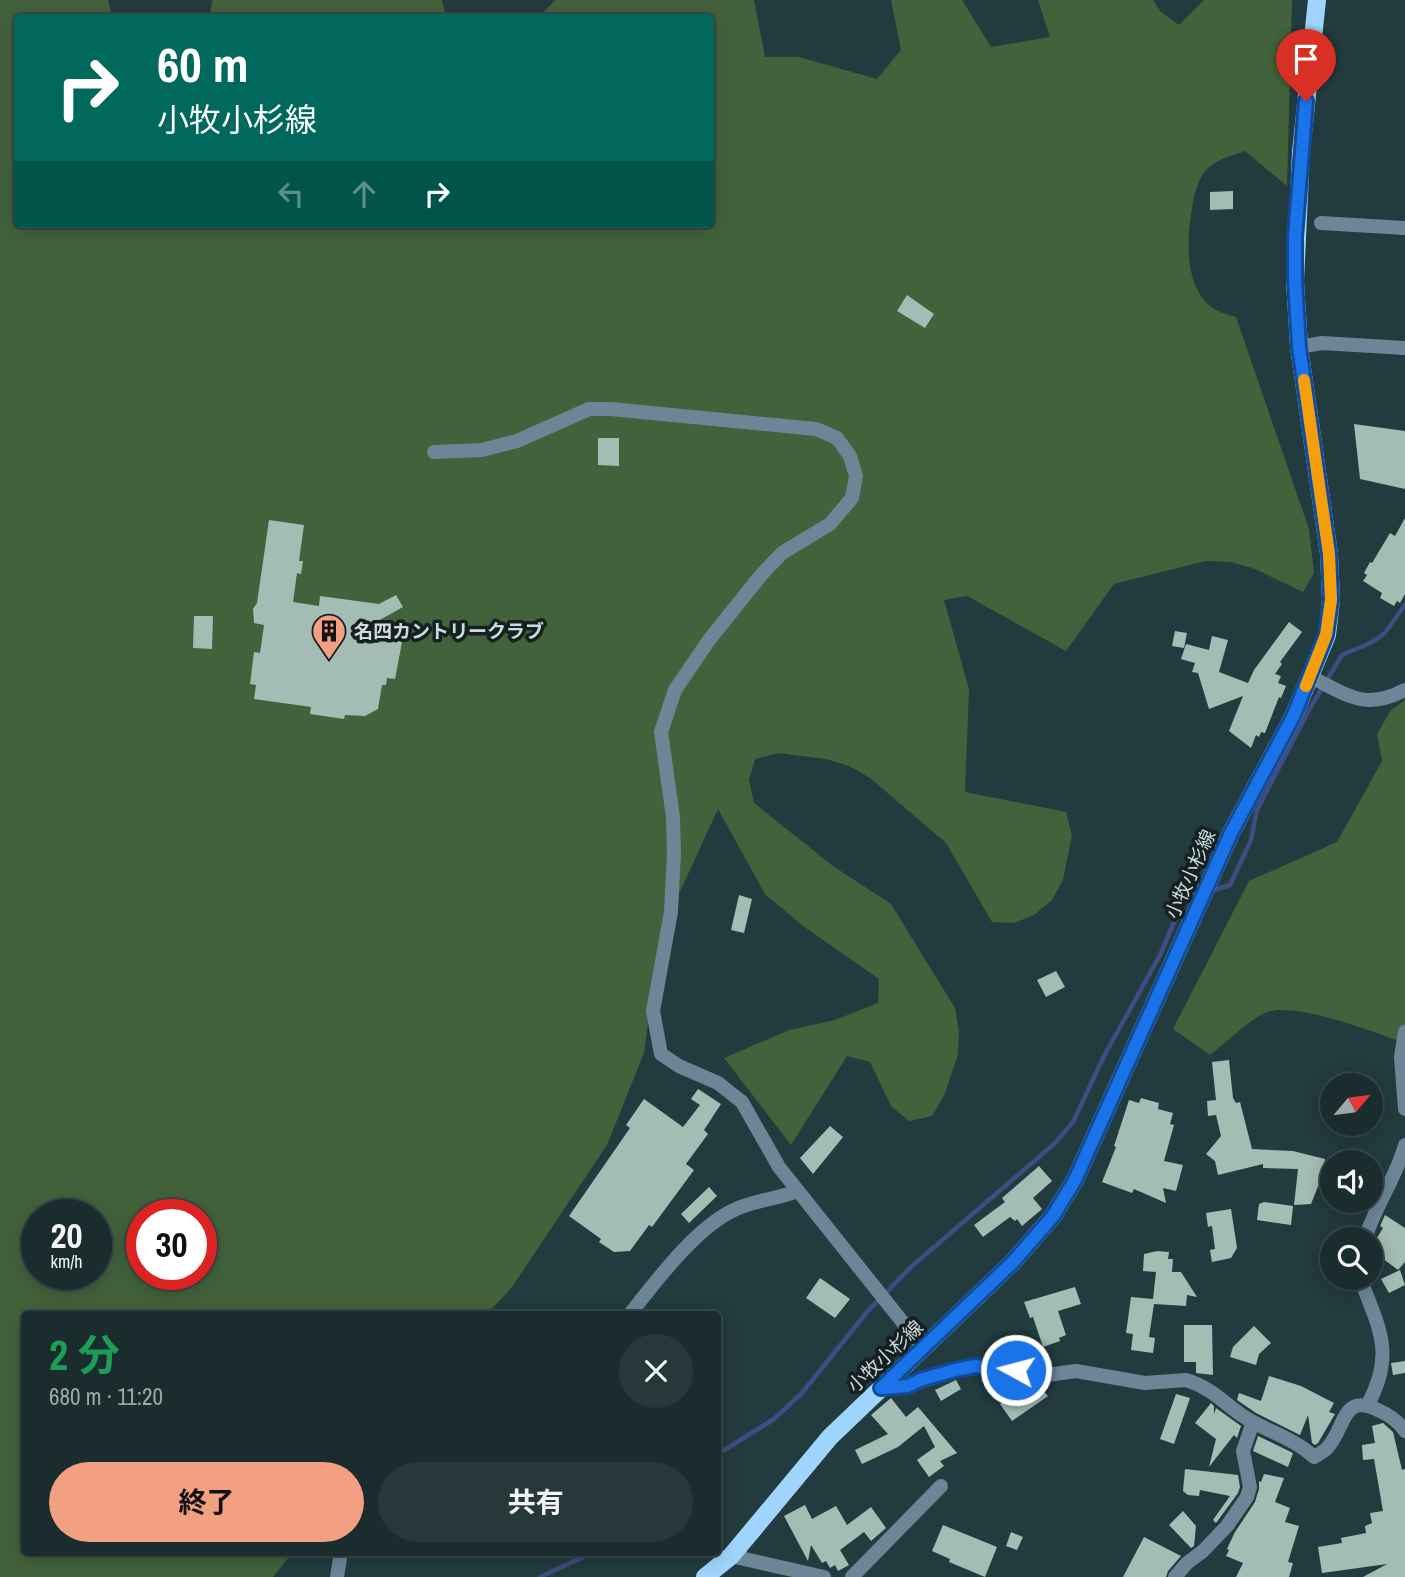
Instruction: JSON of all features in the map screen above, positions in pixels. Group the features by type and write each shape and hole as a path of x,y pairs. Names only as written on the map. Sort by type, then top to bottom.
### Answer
{"main road":[{"name":"小牧小杉線","path":"705,1577 730,1556 830,1437 1013,1262 1053,1216 1075,1180 1231,833 1313,679 1326,635 1331,600 1329,554 1299,347 1295,237 1317,0"}],"street":[{"path":"1321,223 1405,228"},
{"path":"1299,347 1322,343 1405,348"},
{"path":"434,452 482,450 517,440 589,410 611,409 816,429 837,438 850,456 856,476 852,498 830,524 782,553 762,573 709,640 675,690 661,732 673,817 671,912 653,1011 661,1054 679,1066 718,1083 742,1102 779,1167 924,1349"},
{"path":"1313,679 1334,690 1371,702 1405,690"},
{"path":"1405,1032 1401,1057 1405,1109"},
{"path":"1369,1227 1398,1168 1405,1145"},
{"path":"632,1311 667,1268 717,1219 734,1209 762,1199 797,1191"},
{"path":"1365,1290 1375,1312 1384,1348 1383,1362 1368,1404"},
{"path":"881,1388 908,1386 955,1370 984,1366 1047,1375 1076,1371 1145,1383 1186,1380 1215,1392 1253,1422 1274,1431 1314,1457 1329,1446 1342,1419 1356,1406 1368,1404 1394,1417 1405,1431"},
{"path":"1175,1577 1186,1563 1227,1526 1247,1497 1250,1487 1243,1451 1253,1422"},
{"path":"852,1577 941,1486"},
{"path":"337,1577 340,1556"},
{"path":"730,1556 824,1577"}],"green space":[{"name":"名四カントリークラブ","path":"0,0 108,0 111,14 14,14 14,228 714,228 714,14 542,14 555,0 754,0 765,57 799,57 877,79 901,50 891,0 962,0 991,47 1050,37 1038,0 1153,0 1161,12 1179,25 1204,0 1292,0 1287,186 1245,151 1211,166 1203,174 1195,194 1189,228 1189,254 1194,280 1206,302 1216,310 1236,317 1309,529 1314,573 1303,592 1255,569 1231,562 1206,561 1114,584 1066,651 967,596 944,600 969,689 965,792 1066,812 1072,835 1063,880 1052,900 1034,915 1014,923 992,922 946,843 870,778 849,766 826,759 778,753 755,759 749,780 754,803 833,866 891,904 955,1008 959,1032 958,1055 944,1096 932,1116 909,1121 891,1106 870,1062 847,1056 791,1145 724,1058 789,1030 835,1020 878,1003 879,979 803,926 765,894 718,809 660,935 644,1053 607,1145 512,1287 490,1311 21,1311 21,1556 290,1556 273,1577 0,1577"},
{"path":"212,0 442,0 445,14 210,14"},
{"path":"1405,700 1405,1043 1335,1020 1280,1010 1267,1012 1254,1019 1210,1055 1173,1029 1249,881 1337,842 1382,761 1377,734 1391,710"}],"building":[{"path":"1233,191 1233,209 1210,210 1210,192"},
{"path":"907,295 934,314 925,328 897,311"},
{"path":"1354,424 1405,431 1405,489 1360,479"},
{"path":"598,438 619,438 619,466 598,465"},
{"path":"1405,518 1405,594 1400,603 1397,601 1394,606 1380,598 1382,593 1363,581 1367,575 1364,573 1390,533 1395,536"},
{"name":"名四カントリークラブ","path":"269,520 304,525 299,561 303,561 301,574 297,573 293,602 319,606 320,596 379,604 396,595 403,607 360,631 403,637 395,679 387,678 386,685 382,685 378,709 365,716 345,715 344,719 310,714 311,707 254,699 256,685 250,684 254,652 260,653 264,625 254,623 253,609 257,603"},
{"path":"194,616 213,616 212,649 193,648"},
{"path":"1289,622 1302,632 1280,662 1282,664 1275,674 1281,676 1278,683 1286,686 1265,733 1261,732 1259,737 1256,735 1251,748 1229,731 1243,696 1209,709 1198,673 1192,672 1195,663 1181,659 1186,644 1209,650 1212,636 1228,640 1219,672 1248,683 1254,670"},
{"path":"1175,631 1187,633 1184,648 1172,646"},
{"path":"739,895 752,899 744,933 731,930"},
{"path":"1056,971 1065,987 1046,997 1037,980"},
{"path":"1229,1060 1233,1098 1236,1103 1240,1102 1252,1149 1293,1151 1320,1158 1320,1182 1311,1204 1294,1205 1298,1169 1263,1168 1263,1164 1218,1175 1215,1161 1206,1154 1221,1136 1216,1115 1208,1116 1207,1101 1216,1100 1212,1062"},
{"path":"698,1089 721,1104 704,1130 708,1134 686,1164 694,1170 652,1227 649,1225 630,1251 614,1252 569,1216 630,1128 626,1125 644,1099 683,1127 700,1105 691,1099"},
{"path":"1141,1098 1159,1103 1158,1109 1173,1113 1170,1124 1174,1125 1164,1161 1183,1165 1176,1191 1163,1188 1166,1203 1134,1189 1132,1193 1102,1182 1116,1147 1114,1146 1129,1100 1139,1103"},
{"path":"830,1126 843,1137 813,1174 800,1158"},
{"path":"1039,1166 1052,1181 1033,1198 1042,1209 1022,1226 1017,1219 1015,1221 1010,1217 983,1237 974,1225 1005,1202 1002,1198"},
{"path":"709,1187 717,1196 689,1223 681,1214"},
{"path":"1264,1202 1293,1206 1291,1225 1257,1220 1259,1204"},
{"path":"1231,1209 1237,1248 1231,1258 1212,1262 1210,1250 1215,1249 1212,1226 1208,1227 1206,1213"},
{"path":"1385,1215 1405,1228 1405,1262 1398,1270 1383,1259 1383,1227 1380,1226"},
{"path":"1169,1252 1168,1259 1173,1259 1172,1272 1181,1272 1197,1297 1187,1295 1186,1306 1154,1304 1149,1337 1155,1338 1153,1353 1131,1350 1133,1334 1126,1333 1131,1297 1153,1299 1156,1272 1143,1271 1144,1254"},
{"path":"1400,1270 1405,1285 1389,1293 1383,1278"},
{"path":"820,1278 850,1299 835,1318 806,1298"},
{"path":"1075,1287 1081,1304 1058,1311 1066,1335 1059,1338 1060,1341 1043,1347 1033,1317 1030,1318 1024,1302"},
{"path":"1184,1325 1212,1325 1213,1375 1196,1373 1196,1362 1184,1362"},
{"path":"1254,1326 1271,1343 1259,1354 1256,1365 1230,1357 1233,1347"},
{"path":"1405,1361 1405,1373 1393,1375 1391,1363"},
{"path":"1269,1376 1301,1386 1334,1403 1329,1412 1335,1414 1318,1443 1312,1443 1308,1415 1300,1435 1256,1413 1237,1400 1239,1393 1261,1401"},
{"path":"956,1380 961,1389 941,1401 935,1390"},
{"path":"1035,1383 1048,1396 1012,1421 1000,1404 1016,1391 1019,1395"},
{"path":"1176,1394 1190,1398 1174,1444 1160,1439"},
{"path":"891,1398 906,1417 918,1407 957,1453 940,1461 944,1466 929,1477 917,1460 935,1447 924,1426 898,1447 862,1464 855,1450 888,1434 871,1415"},
{"path":"1211,1403 1214,1406 1214,1414 1216,1408 1241,1426 1237,1438 1234,1435 1209,1467 1216,1439 1195,1423"},
{"path":"1383,1423 1393,1432 1402,1470 1405,1469 1405,1577 1363,1577 1387,1564 1322,1573 1318,1547 1342,1543 1341,1538 1366,1533 1365,1526 1372,1523 1370,1513 1383,1511 1374,1459 1363,1460 1362,1445 1375,1443 1372,1426"},
{"path":"1258,1436 1293,1453 1288,1467 1253,1451"},
{"path":"1185,1469 1238,1475 1238,1493 1216,1523 1213,1520 1230,1496 1200,1490 1199,1496 1188,1495 1183,1491"},
{"path":"1264,1474 1284,1478 1275,1502 1290,1508 1285,1522 1299,1526 1288,1562 1293,1563 1289,1577 1236,1577 1243,1563 1226,1556 1229,1550 1227,1549 1255,1502 1259,1481 1261,1482"},
{"path":"805,1505 812,1519 836,1506 847,1525 871,1507 886,1528 871,1541 864,1532 840,1550 849,1565 838,1571 835,1565 830,1568 826,1561 822,1563 811,1545 808,1561 784,1516"},
{"path":"1183,1511 1196,1526 1194,1546 1191,1548 1169,1525"},
{"path":"943,1525 997,1547 985,1577 949,1562 950,1559 932,1551"},
{"path":"1011,1532 1023,1537 1017,1550 1006,1546"},
{"path":"1144,1537 1181,1556 1166,1577 1123,1577"}],"waterway":[{"path":"1211,891 1230,885 1251,840 1257,810 1310,708 1342,655 1384,634 1405,605"},
{"path":"721,1452 774,1419 802,1393 867,1312 911,1267 1054,1144 1073,1122 1103,1058 1160,955 1184,899 1199,893"},
{"path":"540,1577 585,1556"}],"slow traffic":[{"path":"1304,380 1329,554 1331,600 1326,635 1306,686"}],"place":[{"name":"名四カントリークラブ","path":"329,661"}],"route":[{"path":"1016,1370 976,1366 920,1380 908,1386 881,1388 1013,1262 1053,1216 1075,1180 1231,833 1293,717 1326,635 1331,600 1329,554 1299,347 1295,281 1295,237 1306,101"}]}
